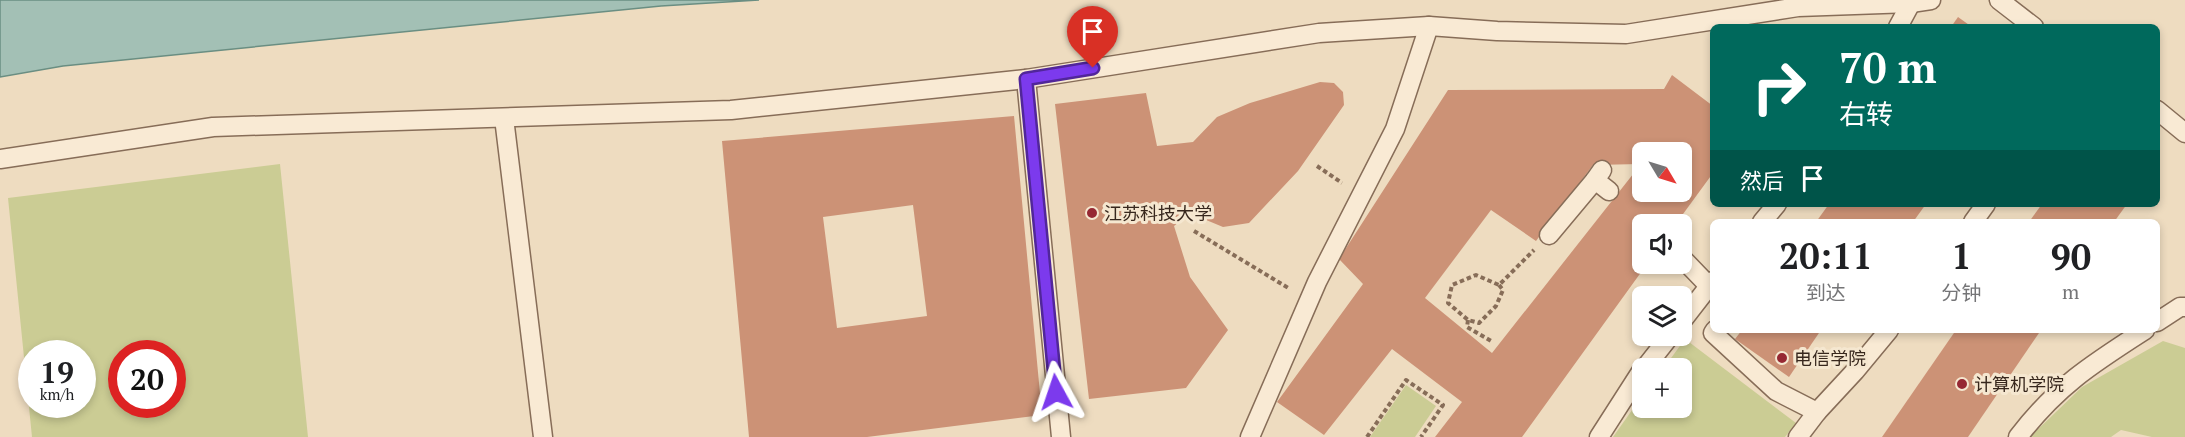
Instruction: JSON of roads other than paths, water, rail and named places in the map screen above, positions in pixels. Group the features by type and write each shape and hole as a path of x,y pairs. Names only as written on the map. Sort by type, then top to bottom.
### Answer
{"lane":[{"path":"0,159 213,127 731,111 1026,79 1319,33 1429,26 1497,31 1626,34 1798,7 1911,3 1931,0"},
{"path":"1999,0 2030,24"},
{"path":"1900,24 1911,3"},
{"path":"1250,437 1309,299 1395,129 1429,26"},
{"path":"1026,79 1061,437"},
{"path":"2160,112 2185,133"},
{"path":"504,118 543,437"},
{"path":"1549,235 1599,175 1609,191"},
{"path":"1765,219 1775,207"},
{"path":"1692,267 1710,282"},
{"path":"1692,308 1710,284"},
{"path":"2160,320 2180,307 2185,308"},
{"path":"1692,321 1710,330"},
{"path":"1715,333 1776,391 1816,412"},
{"path":"1798,437 1816,412 1856,371 1887,333"},
{"path":"2018,437 2040,408 2078,373 2140,333"},
{"path":"1653,358 1662,346"},
{"path":"1599,437 1632,387"}],"place":[{"name":"江苏科技大学","path":"1092,213"},
{"name":"电信学院","path":"1782,358"},
{"name":"计算机学院","path":"1962,384"}]}
